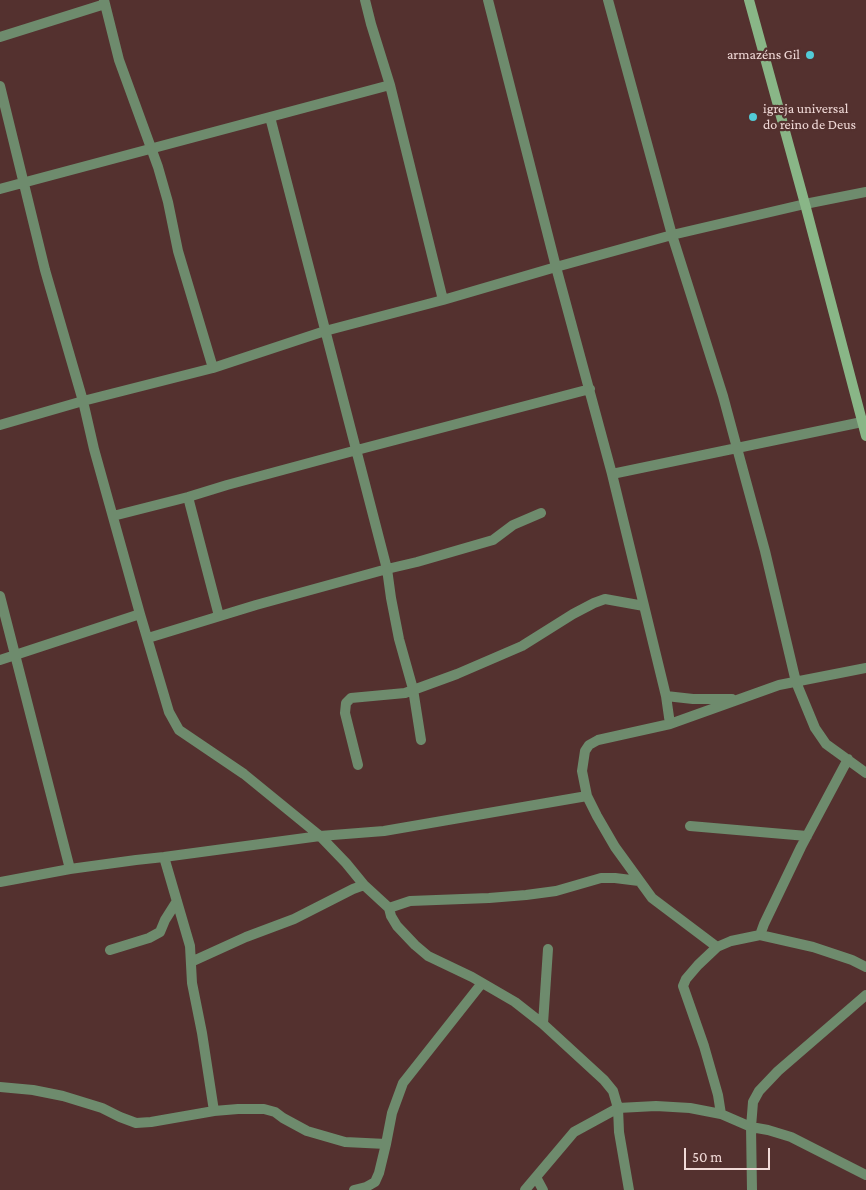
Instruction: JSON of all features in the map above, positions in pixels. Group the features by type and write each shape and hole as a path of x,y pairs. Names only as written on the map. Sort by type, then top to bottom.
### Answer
{"street":[{"path":"365,0 390,85 443,300"},
{"path":"488,0 556,267 612,474 666,696 670,724"},
{"path":"608,0 672,235 723,396 765,551 796,682 815,728 826,744 866,773"},
{"path":"749,0 861,398 862,422 866,436"},
{"path":"0,37 105,2 119,60 158,167 168,202 178,251 214,368"},
{"path":"0,189 390,85"},
{"path":"0,86 45,270 83,401 94,448 140,614 169,712 179,730 244,774 320,836 346,862 364,885 389,908 397,926 428,956 472,977 515,1002 544,1024 613,1091 618,1108 619,1132 629,1190"},
{"path":"270,117 388,569 391,598 399,639 413,689 421,740"},
{"path":"0,425 83,401 214,368 325,331 443,300 672,235 866,192"},
{"path":"113,516 590,389"},
{"path":"612,474 862,422"},
{"path":"188,497 219,616"},
{"path":"148,638 256,605 493,540 513,525 541,513"},
{"path":"0,596 70,869"},
{"path":"358,766 344,713 346,703 351,698 405,693 457,674 522,646 574,614 605,599 644,606"},
{"path":"0,660 140,614"},
{"path":"716,947 652,898 638,882 615,847 587,796 582,771 585,751 589,745 598,740 670,724 780,685 866,668"},
{"path":"666,696 693,699 739,699"},
{"path":"760,936 807,836 848,759"},
{"path":"0,882 70,869 136,860 320,836 393,829 587,796"},
{"path":"690,826 807,836"},
{"path":"164,857 190,946 192,983 214,1111"},
{"path":"389,908 410,901 489,898 556,891 601,878 615,878 638,882"},
{"path":"191,962 246,937 294,919 364,885"},
{"path":"110,950 149,938 160,932 177,901"},
{"path":"721,1114 718,1095 704,1046 683,986 686,979 716,947 731,941 760,936 813,947 852,960 866,967"},
{"path":"544,1024 548,949"},
{"path":"354,1190 366,1187 374,1182 379,1173 392,1112 403,1083 482,983"},
{"path":"752,1190 750,1127 752,1102 759,1091 778,1070 866,995"},
{"path":"0,1087 33,1090 63,1096 102,1108 136,1123 214,1111 264,1109 275,1112 308,1132 346,1142 386,1144"},
{"path":"525,1190 574,1132 618,1108 656,1106 690,1108 721,1114 750,1127 791,1137 866,1175"},
{"path":"536,1177 543,1190"}],"place":[{"name":"armazéns Gil","path":"810,55"},
{"name":"igreja universal do reino de Deus","path":"753,117"}]}
